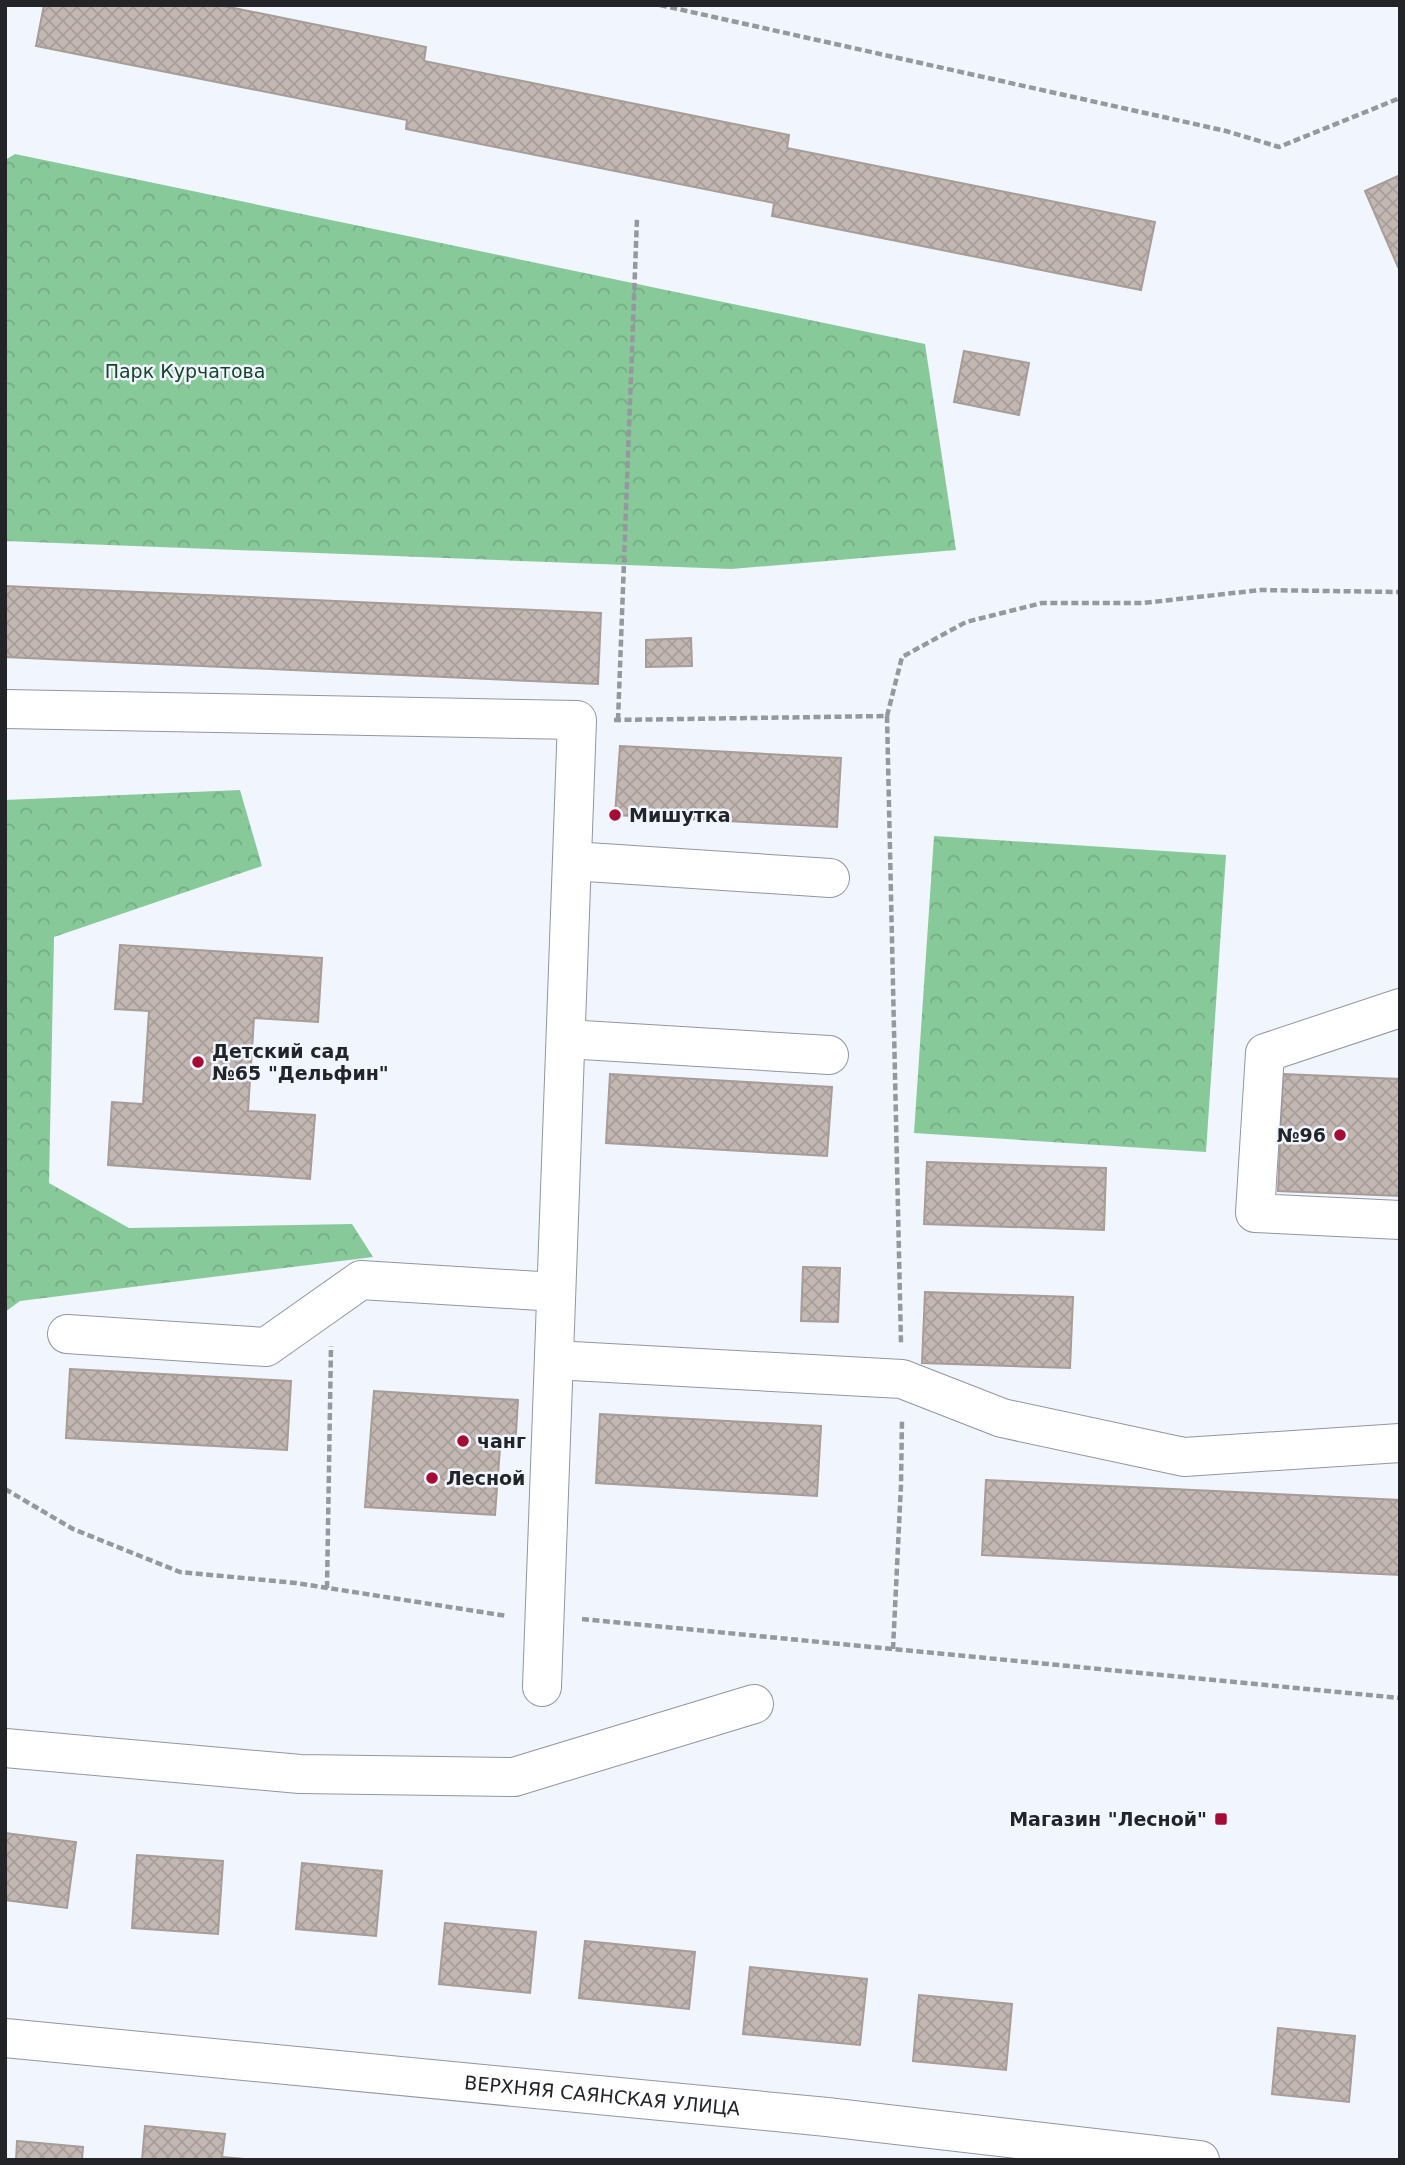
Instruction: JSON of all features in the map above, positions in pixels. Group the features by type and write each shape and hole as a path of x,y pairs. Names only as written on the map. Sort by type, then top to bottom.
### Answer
{"street":[{"path":"5,709 576,720 542,1687"},
{"path":"572,861 830,878"},
{"path":"1400,1009 1265,1053 1255,1213 1400,1220"},
{"path":"566,1039 829,1055"},
{"path":"67,1334 266,1347 361,1280 556,1292"},
{"path":"554,1360 902,1379 1002,1418 1184,1457 1400,1443"},
{"path":"5,1748 300,1774 514,1777 754,1704"},
{"name":"ВЕРХНЯЯ САЯНСКАЯ УЛИЦА","path":"5,2038 827,2117 1200,2160"}],"path":[{"path":"660,5 1226,131 1279,147 1400,98"},
{"path":"618,720 637,218"},
{"path":"893,1649 901,1485 902,1379 887,716 902,657 966,622 1042,603 1143,603 1261,590 1400,592"},
{"path":"576,720 887,716"},
{"path":"327,1588 332,1300"},
{"path":"5,1489 73,1529 180,1572 327,1588 499,1616 579,1618 1400,1698"}],"green space":[{"name":"Парк Курчатова","path":"15,154 925,344 956,550 731,569 5,541 5,160"},
{"path":"240,790 262,866 54,937 49,1183 129,1228 352,1224 373,1257 20,1301 5,1312 5,800"},
{"path":"934,836 1226,855 1206,1152 914,1133"}],"building":[{"path":"44,5 219,5 426,47 424,61 789,135 787,148 1155,222 1141,290 772,216 774,203 406,129 407,120 36,46"},
{"path":"1400,175 1400,266 1398,267 1365,191"},
{"path":"964,351 1029,363 1019,415 954,402"},
{"path":"5,586 601,613 598,684 5,657"},
{"path":"691,638 692,666 646,667 646,640"},
{"path":"620,746 841,758 837,827 615,815"},
{"name":"Детский сад №65 \"Дельфин\"","path":"120,945 322,958 318,1022 254,1018 248,1111 315,1115 310,1179 108,1165 112,1102 143,1104 149,1011 115,1009"},
{"path":"610,1074 832,1087 827,1156 606,1143"},
{"name":"№96","path":"1283,1074 1400,1079 1400,1196 1278,1191"},
{"path":"927,1162 1106,1168 1104,1230 924,1224"},
{"path":"803,1267 840,1268 838,1322 801,1321"},
{"path":"925,1292 1073,1297 1070,1368 922,1363"},
{"path":"70,1369 291,1381 287,1450 66,1438"},
{"name":"Лесной","path":"374,1391 518,1400 515,1449 500,1448 495,1515 365,1507"},
{"path":"600,1414 821,1426 817,1496 596,1483"},
{"path":"986,1480 1400,1500 1400,1575 982,1555"},
{"path":"5,1833 76,1842 67,1908 5,1900"},
{"path":"137,1855 223,1861 218,1934 132,1928"},
{"path":"302,1863 382,1871 376,1936 296,1929"},
{"path":"445,1923 536,1932 530,1993 439,1984"},
{"path":"585,1941 695,1952 689,2009 579,1998"},
{"path":"750,1967 867,1979 860,2045 743,2034"},
{"path":"919,1995 1012,2004 1006,2070 913,2061"},
{"path":"1278,2028 1355,2036 1349,2102 1272,2094"},
{"path":"145,2126 225,2134 222,2157 256,2160 142,2160"},
{"path":"17,2141 83,2147 82,2160 16,2160"}],"place":[{"name":"Мишутка","path":"615,815"},
{"name":"Детский сад №65 \"Дельфин\"","path":"198,1062"},
{"name":"№96","path":"1340,1135"},
{"name":"чанг","path":"463,1441"},
{"name":"Лесной","path":"432,1478"},
{"name":"Магазин \"Лесной\"","path":"1221,1819"}]}
